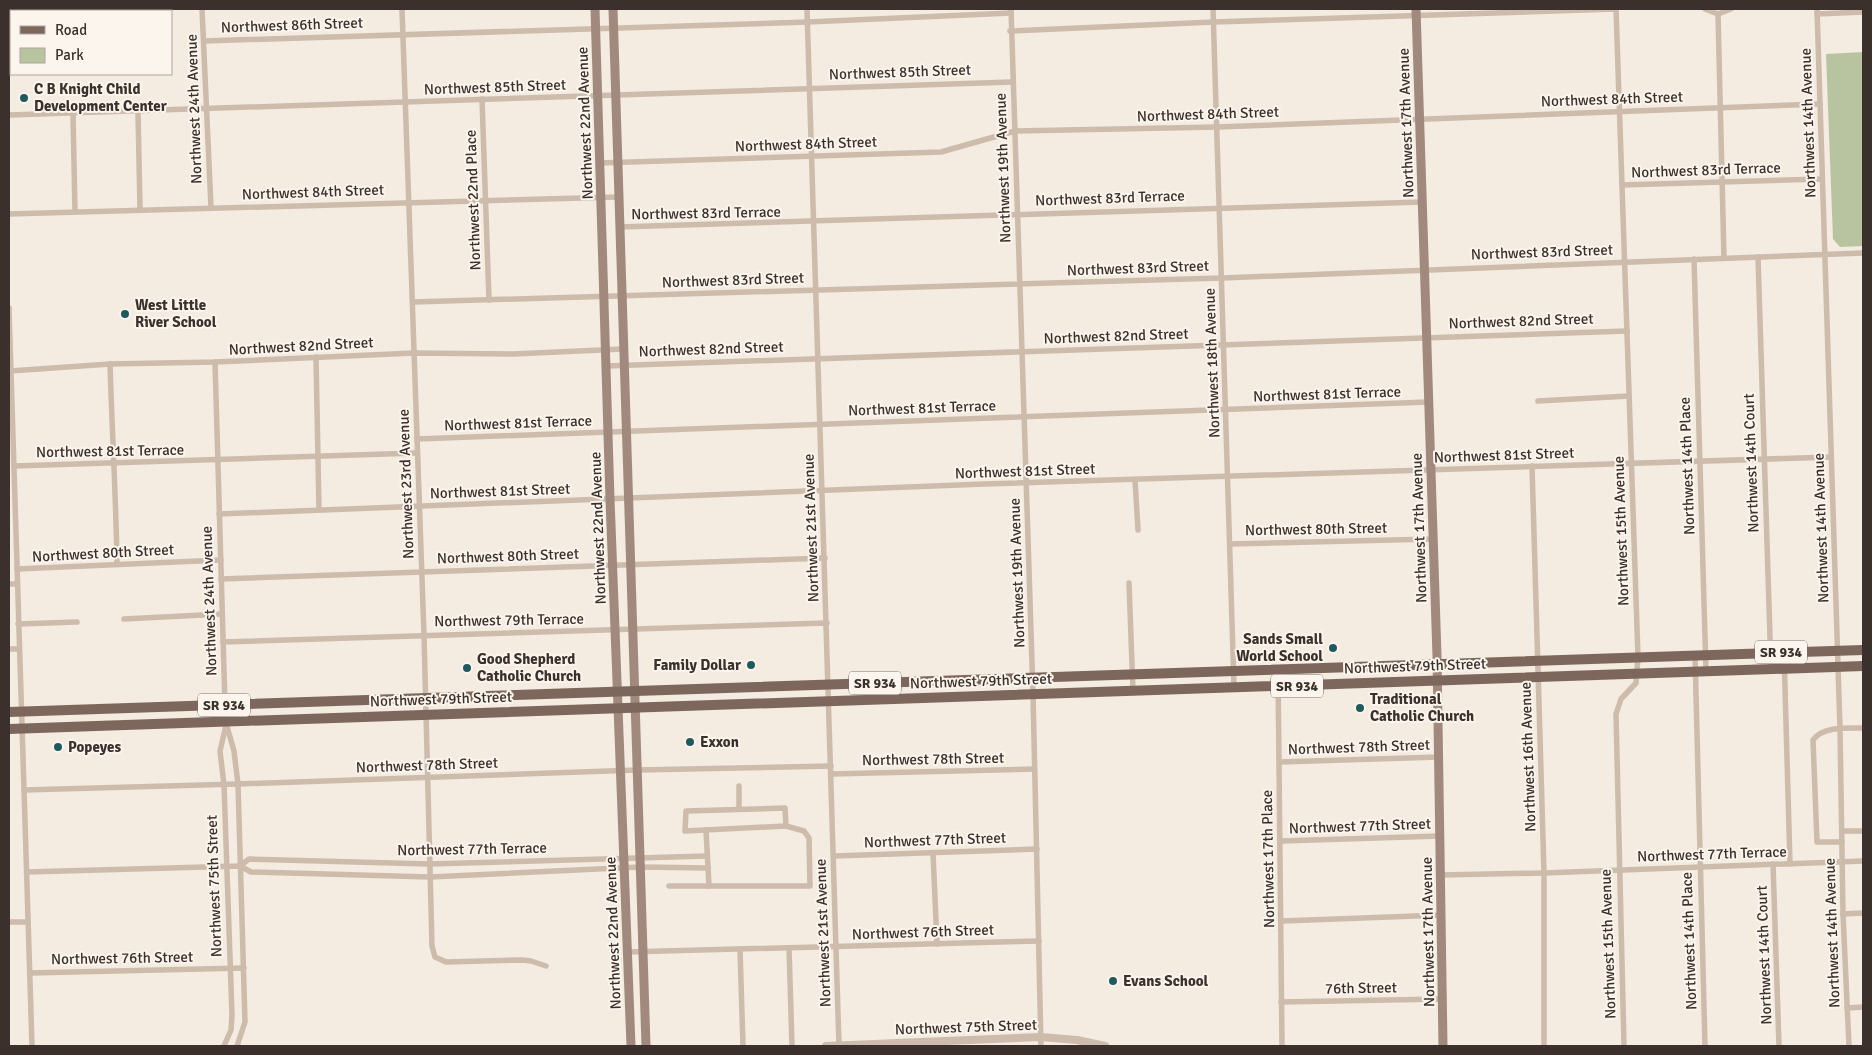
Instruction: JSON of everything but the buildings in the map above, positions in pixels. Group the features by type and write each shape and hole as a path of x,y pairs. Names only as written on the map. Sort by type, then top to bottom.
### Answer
{"main road":[{"name":"Northwest 22nd Avenue","path":"595,9 610,499 630,1046"},
{"name":"Northwest 22nd Avenue","path":"612,9 646,1046"},
{"name":"Northwest 17th Avenue","path":"1416,12 1438,681 1443,1046"},
{"name":"Northwest 79th Street","path":"9,712 1863,650"},
{"name":"Northwest 79th Street","path":"9,729 1863,666"},
{"path":"941,681 942,697"},
{"path":"721,689 722,704"},
{"path":"486,712 518,706 526,701 530,695"},
{"path":"326,702 327,719"},
{"path":"124,708 124,726"}],"street":[{"path":"114,10 154,9"},
{"name":"Northwest 24th Avenue","path":"202,9 211,207"},
{"name":"Northwest 23rd Avenue","path":"402,9 424,635 432,946 435,957 446,962 531,961 546,966"},
{"name":"Northwest 21st Avenue","path":"807,9 820,358 822,490 840,1046"},
{"name":"Northwest 18th Avenue","path":"1213,9 1234,687"},
{"path":"1010,31 1416,12 1616,9"},
{"name":"Northwest 15th Avenue","path":"1616,9 1638,657 1636,683 1622,699 1616,714 1618,869 1624,1046"},
{"path":"1705,9 1718,14 1731,9"},
{"name":"Northwest 86th Street","path":"204,41 403,33 808,22 1011,11"},
{"name":"Northwest 19th Avenue","path":"1011,11 1010,31 1015,131 1033,694 1041,1046"},
{"path":"1817,11 1863,12"},
{"name":"Northwest 14th Avenue","path":"1817,11 1840,728 1843,914 1849,1046"},
{"path":"1718,14 1724,258"},
{"name":"Northwest 85th Street","path":"9,115 1012,82"},
{"name":"Northwest 22nd Place","path":"482,99 488,300"},
{"name":"Northwest 84th Street","path":"599,163 941,152 1015,131 1218,127 1820,104"},
{"path":"138,112 140,210"},
{"path":"73,114 75,212"},
{"name":"Northwest 83rd Terrace","path":"1622,185 1822,179"},
{"name":"Northwest 84th Street","path":"9,214 618,197"},
{"name":"Northwest 83rd Terrace","path":"619,227 1422,202"},
{"name":"Northwest 83rd Street","path":"412,302 1222,278 1626,261 1863,254"},
{"name":"Northwest 14th Court","path":"1758,258 1770,668"},
{"name":"Northwest 14th Place","path":"1694,259 1701,671 1700,867 1705,1046"},
{"path":"9,308 32,1046"},
{"name":"Northwest 82nd Street","path":"606,366 1626,330"},
{"name":"Northwest 82nd Street","path":"10,371 110,364 215,362 414,353 513,354 623,349"},
{"path":"316,357 319,510"},
{"name":"Northwest 24th Avenue","path":"215,362 225,705 226,723 234,750 238,784 244,968 245,1022 237,1046"},
{"path":"110,364 117,564"},
{"path":"1538,401 1629,396"},
{"name":"Northwest 81st Terrace","path":"417,439 1429,402"},
{"name":"Northwest 81st Terrace","path":"14,466 417,453"},
{"name":"Northwest 81st Street","path":"219,514 822,490 1831,457"},
{"name":"Northwest 16th Avenue","path":"1532,466 1544,873 1544,1046"},
{"path":"1135,480 1138,530"},
{"name":"Northwest 80th Street","path":"1230,544 1433,539"},
{"name":"Northwest 80th Street","path":"221,579 825,558"},
{"name":"Northwest 80th Street","path":"17,569 221,560"},
{"path":"1128,583 1133,691"},
{"path":"9,584 17,584"},
{"path":"124,619 222,614"},
{"path":"18,624 77,622"},
{"name":"Northwest 79th Terrace","path":"223,642 826,623"},
{"path":"9,649 19,649"},
{"path":"1784,652 1790,864"},
{"name":"Northwest 14th Place","path":"1700,655 1701,671"},
{"name":"Northwest 17th Place","path":"1278,671 1282,1046"},
{"name":"Northwest 75th Street","path":"224,1046 231,1030 228,866 224,785 220,751 226,723"},
{"path":"1842,842 1817,842 1813,740 1817,734 1840,728 1863,728"},
{"name":"Northwest 78th Street","path":"1280,762 1439,757"},
{"name":"Northwest 78th Street","path":"24,790 224,785 727,767 831,766"},
{"name":"Northwest 78th Street","path":"832,774 1034,769"},
{"path":"739,786 739,809"},
{"path":"669,886 810,886 809,838 804,831 786,826 685,832 686,810 784,808 786,826"},
{"path":"706,830 708,886"},
{"path":"1842,831 1863,831"},
{"name":"Northwest 77th Street","path":"1281,840 1440,836"},
{"name":"Northwest 77th Street","path":"834,856 1037,849"},
{"path":"933,853 937,944"},
{"name":"Northwest 77th Terrace","path":"240,866 249,859 429,864 707,856"},
{"path":"332,861 332,874"},
{"name":"Northwest 77th Terrace","path":"1441,875 1863,861"},
{"path":"394,863 394,876"},
{"name":"Northwest 14th Court","path":"1773,864 1779,1046"},
{"name":"Northwest 77th Terrace","path":"27,872 240,866 250,872 430,877 640,868 708,868"},
{"path":"1843,914 1863,913"},
{"path":"1282,921 1442,914"},
{"path":"9,922 28,922"},
{"name":"Northwest 76th Street","path":"627,952 1039,941"},
{"path":"789,948 792,1046"},
{"path":"740,950 743,1046"},
{"name":"Northwest 76th Street","path":"30,973 244,968"},
{"name":"76th Street","path":"1281,1002 1442,998"},
{"path":"1847,1008 1863,1007"},
{"name":"Northwest 75th Street","path":"826,1046 1041,1037 1077,1040 1105,1046"}],"green space":[{"path":"1863,52 1863,246 1840,247 1833,239 1826,54"}],"place":[{"name":"C B Knight Child Development Center","path":"24,98"},
{"name":"West Little River School","path":"125,314"},
{"name":"Sands Small World School","path":"1333,648"},
{"name":"Family Dollar","path":"751,665"},
{"name":"Good Shepherd Catholic Church","path":"467,668"},
{"name":"Traditional Catholic Church","path":"1360,708"},
{"name":"Exxon","path":"690,742"},
{"name":"Popeyes","path":"58,747"},
{"name":"Evans School","path":"1113,981"}]}
